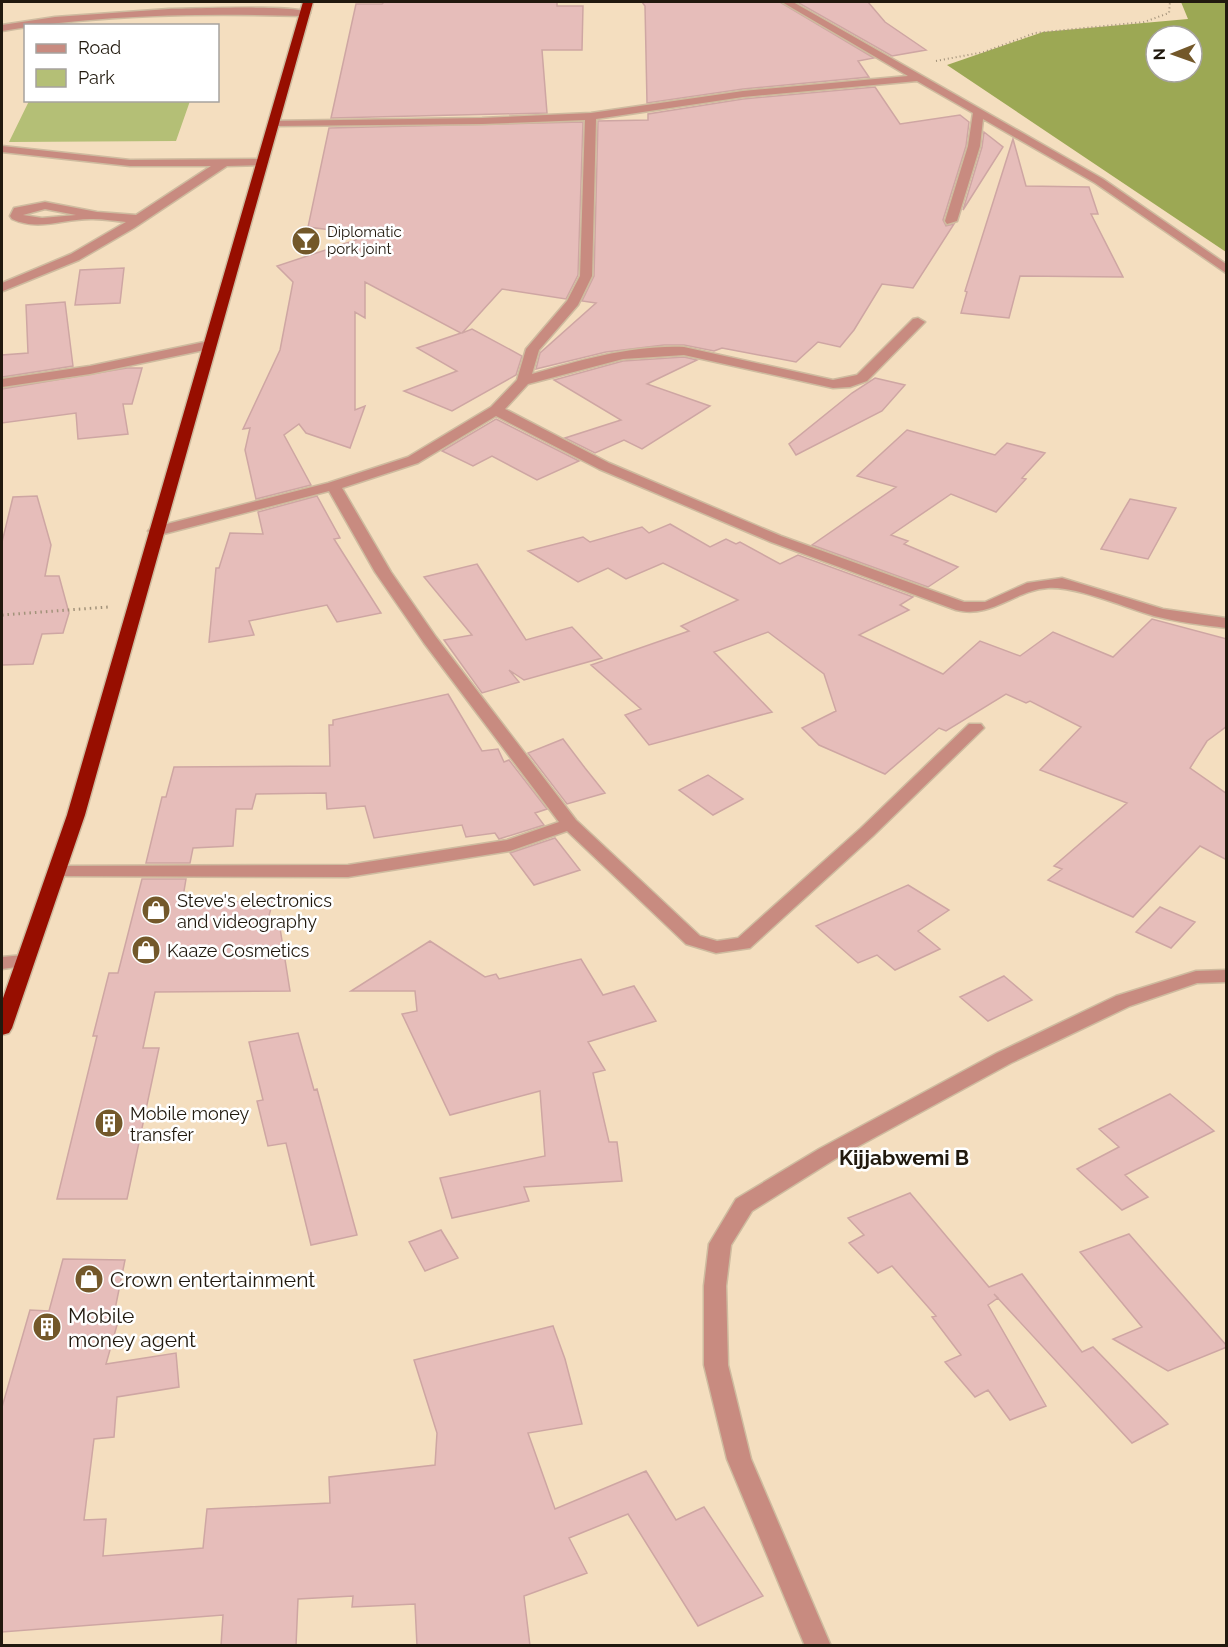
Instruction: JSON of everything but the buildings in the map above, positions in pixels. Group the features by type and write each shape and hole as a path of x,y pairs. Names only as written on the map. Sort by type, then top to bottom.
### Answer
{"highway":[{"path":"2,1028 57,872 306,7"}],"street":[{"path":"787,2 1099,181 1227,269"},
{"path":"30,24 65,19 172,12 306,7"},
{"path":"2,28 24,25"},
{"path":"274,123 482,121 591,116 742,94 916,78"},
{"path":"951,221 974,146 978,113"},
{"path":"156,531 333,486 413,460 496,410 524,381 533,349 573,302 586,276 591,116"},
{"path":"2,148 90,160 262,162"},
{"path":"3,287 75,257 223,163"},
{"path":"92,215 77,210 36,207 21,209 16,216 25,220 47,221 92,215 138,219"},
{"path":"524,381 638,351 660,349 684,351 833,384 850,383 862,378 918,322"},
{"path":"2,383 90,370 209,345"},
{"path":"496,410 604,466 776,539 962,607 989,607 1026,586 1049,582 1161,613 1208,622 1227,623"},
{"path":"333,486 383,572 430,640 570,824 693,940 716,947 743,944 867,832 975,728"},
{"path":"57,872 348,871 510,845 570,824"},
{"path":"2,963 24,961"},
{"path":"818,1646 739,1459 716,1365 715,1286 720,1244 744,1205 827,1154 1004,1058 1123,1001 1196,978 1227,976"}],"path":[{"path":"899,67 984,52 1035,33 1144,22 1168,13 1170,2"},
{"path":"2,615 135,604"}],"green space":[{"path":"1181,2 1226,2 1226,252 947,65 1043,32 1188,19"},
{"path":"28,102 190,102 176,141 9,142"}],"place":[{"name":"Diplomatic pork joint","path":"306,241"},
{"name":"Steve's electronics and videography","path":"156,910"},
{"name":"Kaaze Cosmetics","path":"146,950"},
{"name":"Mobile money transfer","path":"109,1123"},
{"name":"Crown entertainment","path":"89,1279"},
{"name":"Mobile money agent","path":"47,1327"}],"district":[{"name":"Kijjabwemi B","path":"904,1157"}]}
